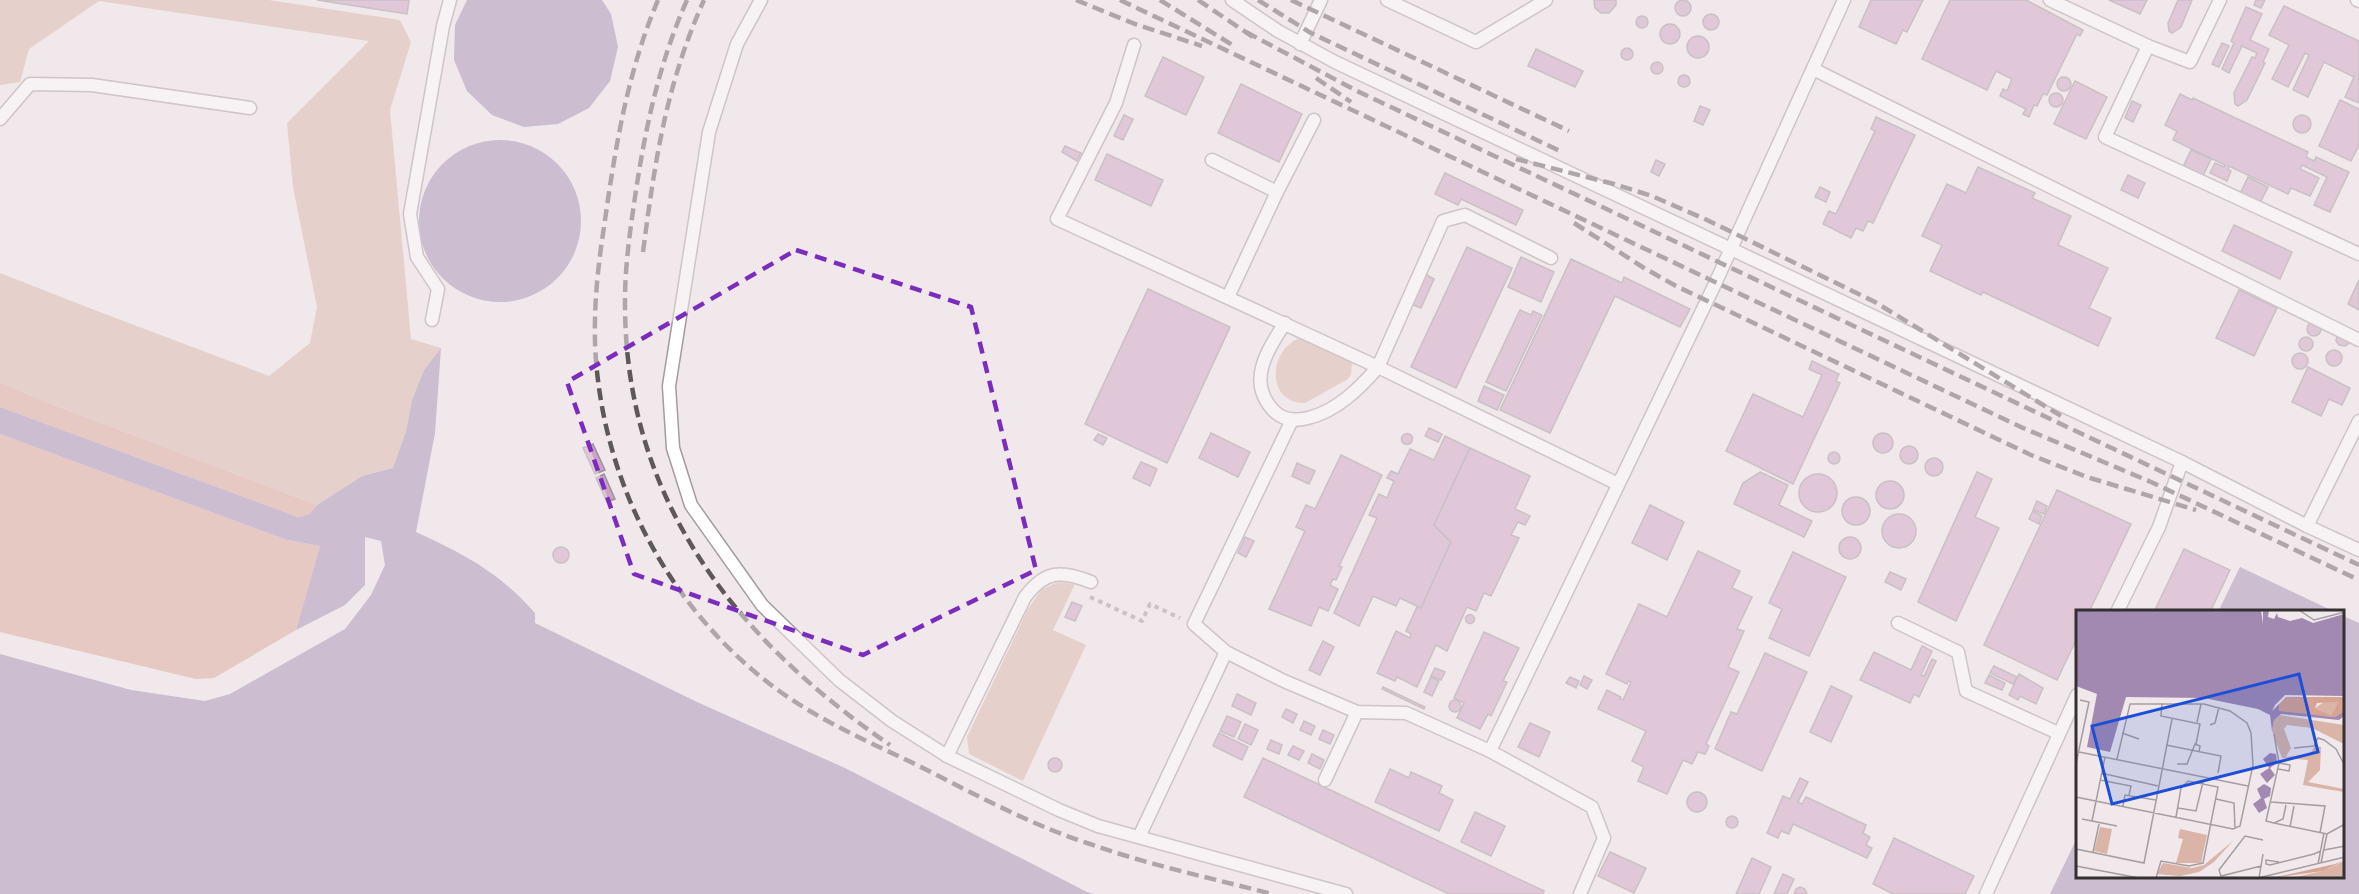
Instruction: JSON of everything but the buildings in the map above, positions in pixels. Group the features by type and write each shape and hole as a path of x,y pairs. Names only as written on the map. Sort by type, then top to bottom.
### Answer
{"lane":[{"path":"432,320 438,288 417,257 410,214 443,26 450,0"},
{"path":"760,0 737,44 709,132 669,386 673,448 691,505 762,605 839,680 892,721 947,756 1059,810 1098,826 1346,894"},
{"path":"1232,0 1300,44 1728,249 2182,462 2359,550"},
{"path":"1300,44 1321,0"},
{"path":"1387,0 1476,42 1546,0"},
{"path":"1490,751 1714,286 1728,249 1844,0"},
{"path":"2050,0 2148,46 2190,62 2220,0"},
{"path":"1134,45 1116,103 1057,219 1285,323 1618,484"},
{"path":"2148,46 2105,137 2359,254"},
{"path":"1813,69 2359,340"},
{"path":"0,119 30,84 92,85 250,108"},
{"path":"1228,297 1277,192 1314,120"},
{"path":"1212,160 1277,192"},
{"path":"1285,323 1267,350 1261,369 1261,388 1267,403 1278,415 1292,420 1307,418 1336,405 1362,385 1378,367 1443,221 1465,215 1551,258"},
{"path":"1292,420 1194,624 1226,652 1284,681 1357,712 1406,713 1490,751 1592,807 1604,838 1580,894"},
{"path":"2307,526 2359,421"},
{"path":"2118,610 2159,527 2182,462"},
{"path":"947,756 1031,589 1047,577 1056,574 1075,575 1091,582"},
{"path":"1898,623 1958,652 1966,691 2058,733"},
{"path":"1139,837 1226,652"},
{"path":"1986,894 2076,697"},
{"path":"1325,780 1357,712"}],"path":[{"path":"1091,582 1085,595 1142,621 1150,604 1194,624"}],"highlighted area":[{"path":"796,250 971,307 1036,570 863,655 634,574 567,382"}],"shaded area":[{"path":"0,0 269,0 400,20 411,42 390,110 411,339 441,348 424,370 412,400 406,431 393,468 362,476 317,505 43,401 0,382 0,273 269,376 310,343 317,307 293,187 287,123 369,41 99,1 29,49 20,82 0,85"},
{"path":"467,0 602,0 611,14 618,47 610,81 589,108 558,124 524,127 492,115 467,91 454,60 455,25"},
{"path":"500,140 516,141 531,146 545,153 557,164 568,176 575,190 580,205 580,237 575,252 568,266 557,278 545,289 531,296 516,301 500,302 484,301 469,296 455,289 443,278 432,266 425,252 420,237 419,221 420,205 425,190 432,176 443,164 455,153 469,146 484,141"},
{"path":"1299,338 1352,363 1348,379 1305,403 1293,401 1284,395 1278,387 1276,376 1281,355 1288,345"},
{"path":"441,348 435,433 416,532 450,548 495,576 535,613 535,623 697,702 845,768 1094,894 0,894 0,654 131,690 205,701 230,694 345,629 371,595 385,565 381,541 365,537 365,585 345,605 296,630 320,546 287,540 0,434 0,407 298,517 310,514 317,505 362,476 393,468 406,431 412,400 424,370"},
{"path":"0,382 43,401 317,505 310,514 298,517 0,407"},
{"path":"0,434 287,540 320,546 296,630 214,678 196,679 0,632"},
{"path":"2240,567 2331,610 2219,610"},
{"path":"1058,582 1075,584 1053,630 1086,645 1023,781 969,754 967,737 1028,609 1041,590"},
{"path":"2344,616 2359,623 2359,894 2050,894 2076,840 2076,879 2344,879"}],"railway":[{"path":"658,0 638,55 618,140 598,270 595,343 600,392 609,440 624,486 644,531 668,573 729,649 783,694 837,726 1000,807 1067,836 1112,852 1272,894"},
{"path":"687,0 668,48 648,121 627,262 625,301 630,372 644,438 667,500 699,557 737,609 783,658 834,703 890,745"},
{"path":"643,252 652,186 671,93 680,62 704,0"},
{"path":"1076,0 1135,24 1202,46"},
{"path":"1120,0 2023,428 2151,482 2359,580"},
{"path":"1160,0 1234,46"},
{"path":"1198,0 1253,37"},
{"path":"1258,0 1311,33 1560,151"},
{"path":"1291,0 1569,131"},
{"path":"1246,32 1357,91 2359,565"},
{"path":"1316,78 1351,102"},
{"path":"1516,159 1652,196 1707,220 1875,302 2066,419"},
{"path":"1574,223 1676,286 2031,455 2087,477 2196,510"}]}
